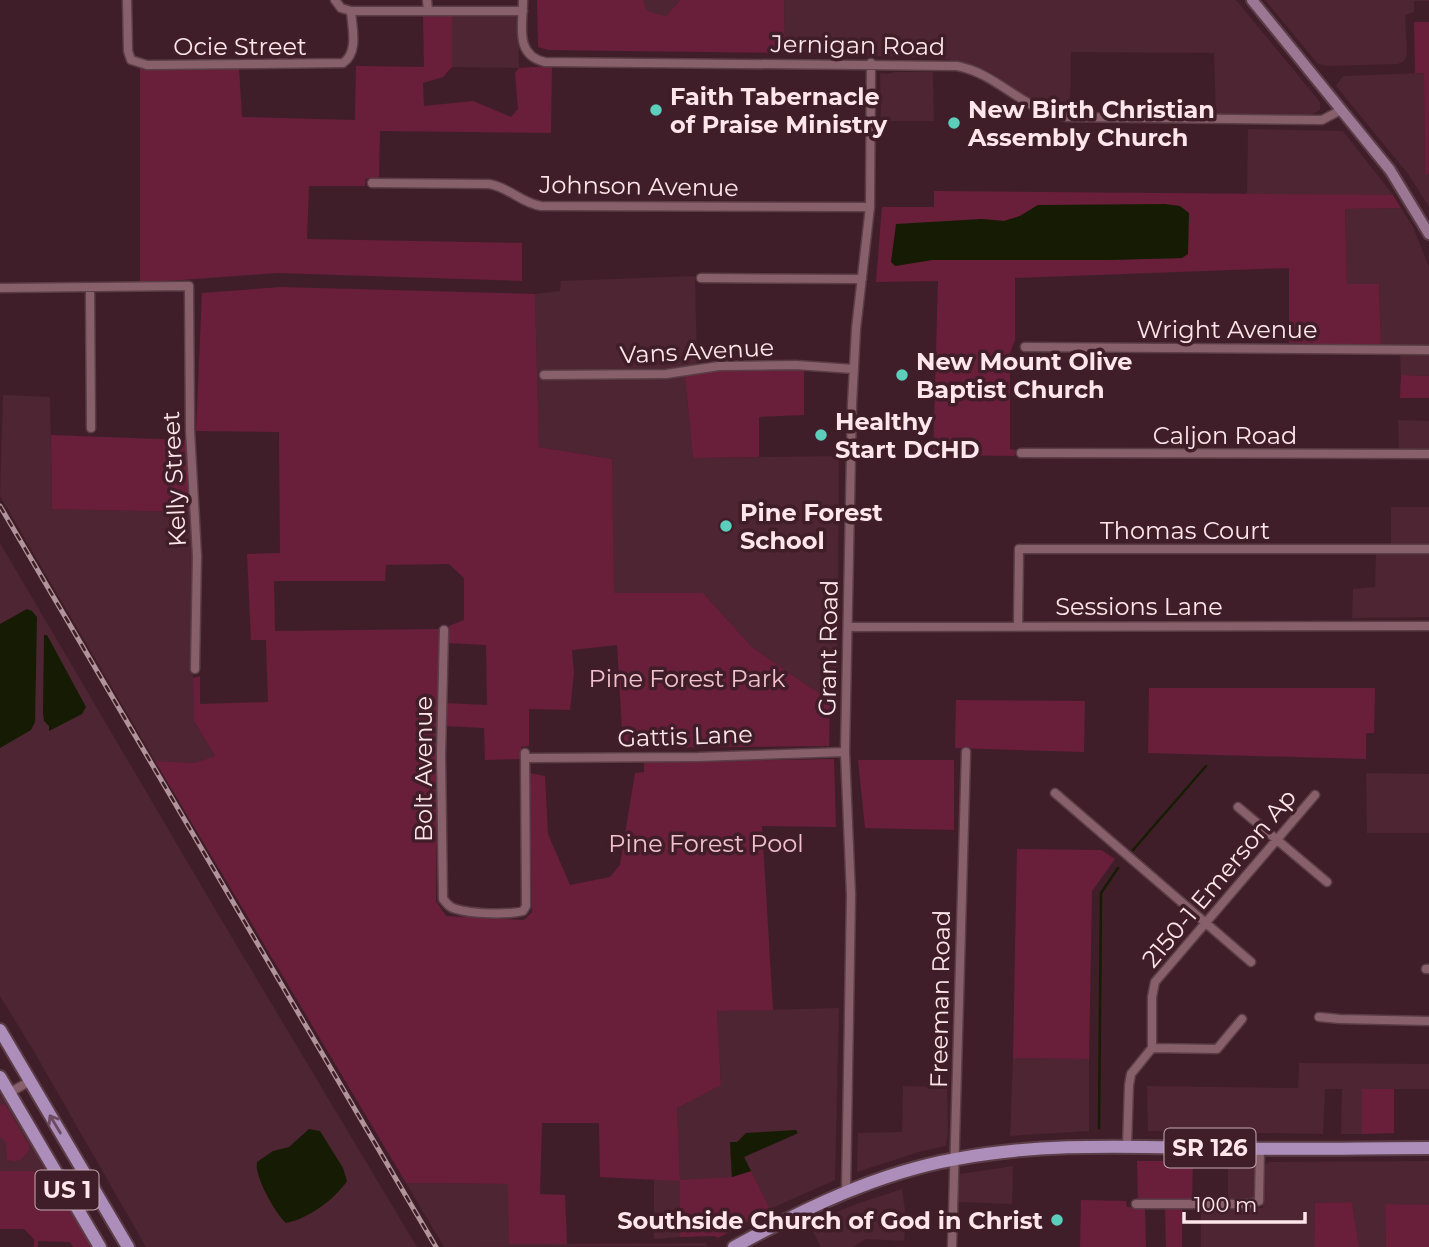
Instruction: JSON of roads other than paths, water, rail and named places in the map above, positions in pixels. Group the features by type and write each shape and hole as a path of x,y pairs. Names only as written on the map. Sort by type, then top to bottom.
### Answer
{"main road":[{"path":"1252,0 1390,170 1429,234"},
{"name":"US 1","path":"0,1030 128,1247"},
{"name":"US 1","path":"0,1077 100,1247"},
{"name":"SR 126","path":"734,1247 846,1192 911,1170 955,1159 1047,1147 1429,1148"}],"street":[{"name":"Ocie Street","path":"127,0 128,51 131,60 147,65 336,65 349,60 353,48 351,11"},
{"path":"335,0 341,8 351,11 523,11 523,0"},
{"path":"428,0 428,11"},
{"name":"Jernigan Road","path":"523,11 522,38 529,56 545,62 943,64 968,68 983,74 1036,109 1067,117 1322,120 1341,110"},
{"name":"Grant Road","path":"846,1192 851,895 845,752 853,369 870,207 871,63"},
{"name":"Johnson Avenue","path":"372,183 489,184 505,188 529,204 541,206 870,207"},
{"path":"701,278 862,279"},
{"name":"Kelly Street","path":"90,288 189,286 190,430 197,556 195,669"},
{"path":"0,288 90,288 90,428"},
{"name":"Wright Avenue","path":"1025,346 1429,350"},
{"name":"Vans Avenue","path":"544,375 666,374 719,366 796,365 853,369"},
{"name":"Caljon Road","path":"1021,453 1429,454"},
{"name":"Thomas Court","path":"1018,626 1019,549 1429,549"},
{"name":"Sessions Lane","path":"848,627 1429,626"},
{"name":"Bolt Avenue","path":"444,630 441,755 443,899 449,907 458,911 513,914 523,911"},
{"name":"Gattis Lane","path":"523,911 526,906 526,756 698,757 845,752"},
{"name":"Freeman Road","path":"952,1247 966,752"},
{"path":"1055,793 1251,962"},
{"name":"2150-1 Emerson Ap","path":"1152,1048 1153,986 1315,795"},
{"path":"1238,807 1327,882"},
{"path":"1319,1017 1429,1021"},
{"path":"1127,1146 1131,1074 1152,1048 1217,1049 1242,1019"},
{"path":"9,1093 30,1081"},
{"path":"1136,1204 1249,1204 1259,1201 1260,1149"}],"waterway":[{"path":"1133,850 1206,766"},
{"path":"1099,1128 1101,893 1118,868"}],"railway":[{"path":"0,506 436,1247"}],"place":[{"name":"Faith Tabernacle of Praise Ministry","path":"656,110"},
{"name":"New Birth Christian Assembly Church","path":"954,123"},
{"name":"New Mount Olive Baptist Church","path":"902,375"},
{"name":"Healthy Start DCHD","path":"821,435"},
{"name":"Pine Forest School","path":"726,526"},
{"name":"Southside Church of God in Christ","path":"1057,1220"}],"park label":[{"name":"Pine Forest Park","path":"687,678"},
{"name":"Pine Forest Pool","path":"706,843"}]}
